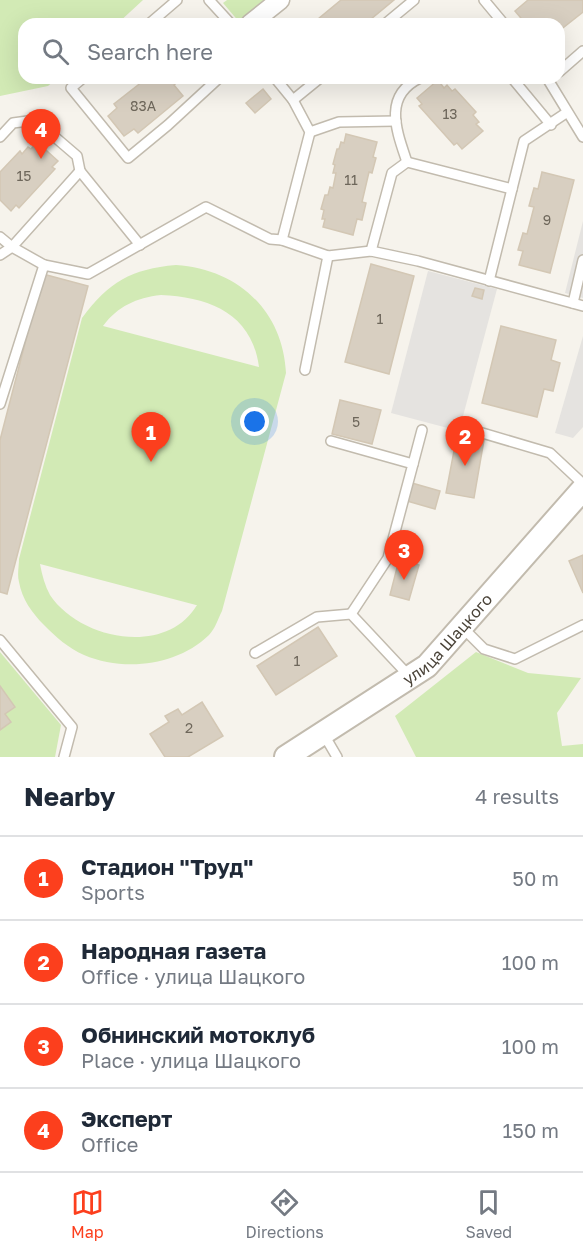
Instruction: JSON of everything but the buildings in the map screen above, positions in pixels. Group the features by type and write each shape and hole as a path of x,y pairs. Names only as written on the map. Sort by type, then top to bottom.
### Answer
{"street":[{"path":"258,18 280,0"},
{"name":"улица Шацкого","path":"286,757 428,666 583,489"}],"lane":[{"path":"155,18 177,0"},
{"path":"209,0 226,18"},
{"path":"392,18 414,0"},
{"path":"484,0 499,18"},
{"path":"565,67 583,51"},
{"path":"76,84 71,88 129,158 212,84"},
{"path":"280,84 293,100 310,132 282,240"},
{"path":"293,100 313,84"},
{"path":"407,162 396,126 396,102 410,84"},
{"path":"517,84 551,124"},
{"path":"552,84 566,113 583,137"},
{"path":"489,281 524,141 566,113"},
{"path":"0,137 13,123 35,120 77,156 80,171 140,245"},
{"path":"310,132 339,122 396,121"},
{"path":"407,162 512,189"},
{"path":"371,251 392,173 407,162"},
{"path":"0,255 12,247 80,171"},
{"path":"0,237 44,266 88,273 206,207 270,239 282,240 328,256 371,251 459,276 489,281 583,306"},
{"path":"305,370 328,256"},
{"path":"573,303 583,260"},
{"path":"0,404 44,266"},
{"path":"462,427 550,453 583,484"},
{"path":"351,614 388,558 422,430"},
{"path":"331,441 413,464"},
{"path":"255,653 317,616 351,614"},
{"path":"351,614 410,677"},
{"path":"462,627 484,649 515,659 583,625"},
{"path":"0,640 72,727 64,757"},
{"path":"323,733 337,757"}],"green space":[{"path":"0,0 143,0 124,18 18,18 18,84 50,84 0,96"},
{"path":"227,0 267,0 246,18 236,18 223,3"},
{"path":"176,265 198,268 219,275 253,297 266,313 276,331 283,351 286,373 222,611 213,630 182,654 150,663 116,663 84,655 53,634 28,605 22,594 18,576 19,559 82,318 112,286 134,274","holes":["161,295 196,300 226,312 238,321 248,334 255,349 259,367 103,326 115,313 128,304","40,564 196,605 197,605 183,621 165,632 145,637 102,632 81,623 50,595"]},
{"path":"0,652 61,725 55,757 0,757"},
{"path":"476,652 528,673 581,678 557,713 562,746 583,744 583,757 416,757 395,716"}],"shaded area":[{"path":"583,221 583,298 565,293"},
{"path":"428,271 497,289 459,431 391,413"},
{"path":"583,336 583,427 573,438 555,433"}],"place":[{"name":"Эксперт","path":"41,159"},
{"name":"Стадион \"Труд\"","path":"151,462"},
{"name":"Народная газета","path":"465,466"},
{"name":"Обнинский мотоклуб","path":"404,580"}]}
